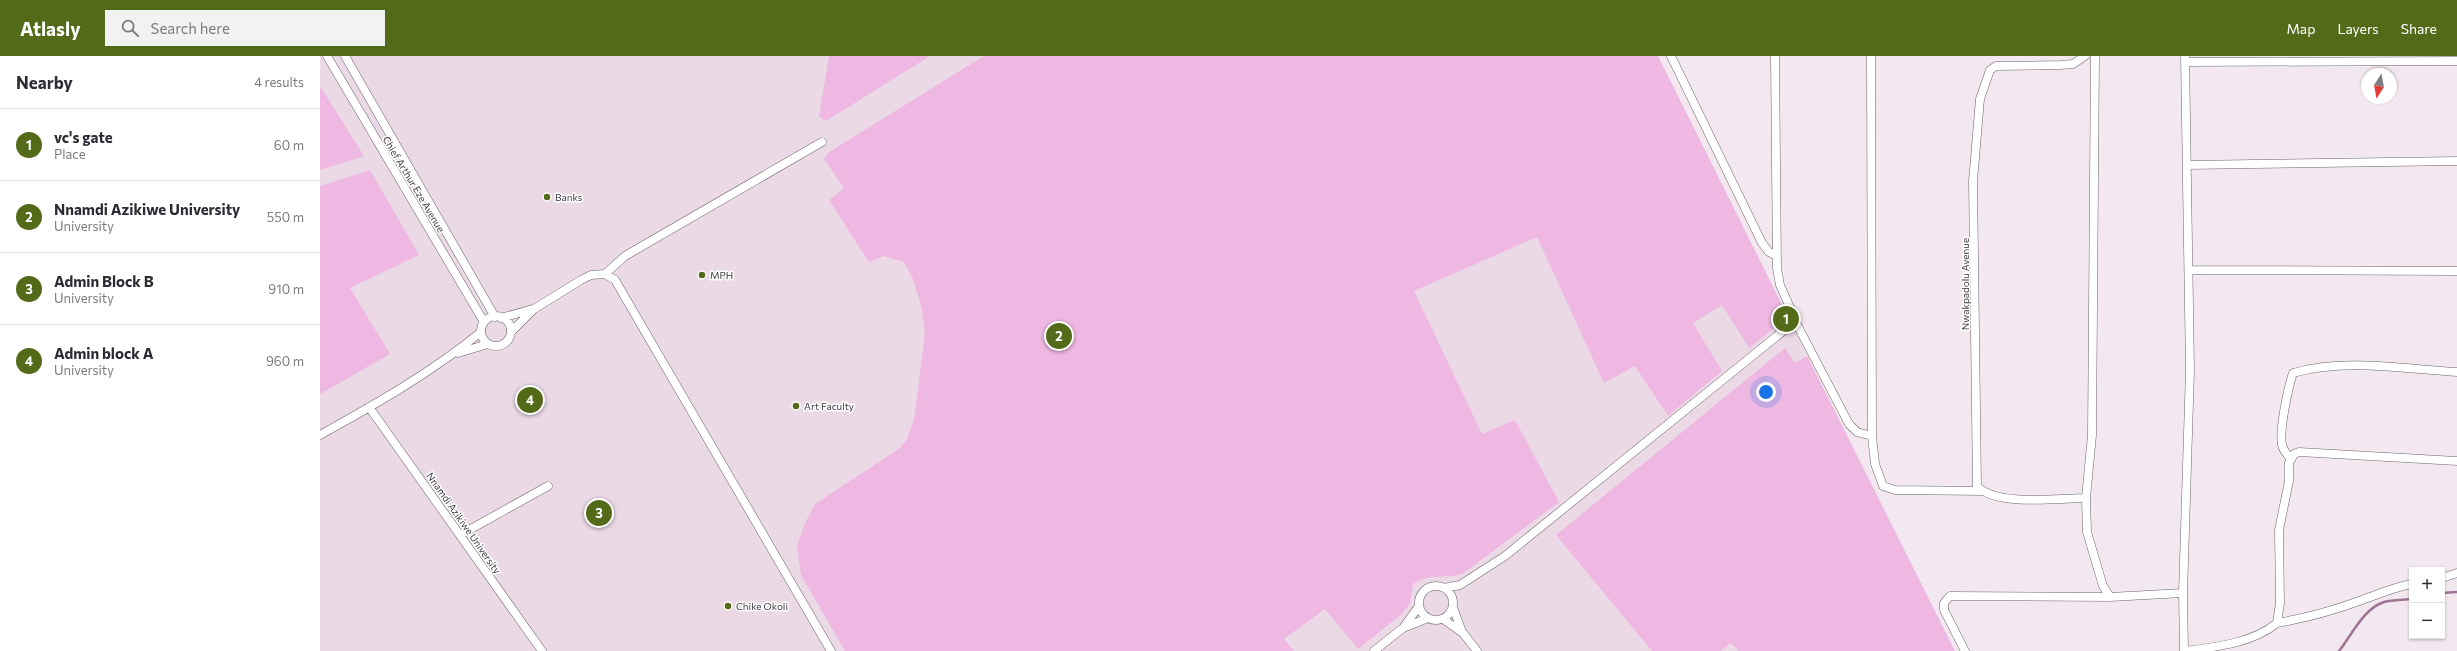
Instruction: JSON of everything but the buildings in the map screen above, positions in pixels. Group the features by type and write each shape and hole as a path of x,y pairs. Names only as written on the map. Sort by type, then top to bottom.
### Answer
{"street":[{"name":"Chief Arthur Eze Avenue","path":"327,56 484,322"},
{"name":"Chief Arthur Eze Avenue","path":"345,56 498,317"},
{"path":"1671,56 1762,243 1769,252 1777,256"},
{"path":"1774,56 1777,256 1780,285 1793,317 1849,424 1857,432 1872,436"},
{"path":"1871,56 1872,436 1875,464 1883,486 1895,490 1981,490 2012,499 2086,498"},
{"name":"Nwakpadolu Avenue","path":"1981,490 1977,486 1976,476 1976,254 1973,181 1980,99 1990,70 1996,66 2073,64 2085,56"},
{"path":"2095,56 2092,435 2086,498 2087,532 2103,586 2110,597"},
{"path":"2409,585 2395,587 2361,601 2302,619 2277,623 2269,630 2255,636 2213,648 2185,651 2183,593 2190,370 2186,59 2457,61"},
{"path":"605,274 625,256 822,142"},
{"path":"2187,165 2457,160"},
{"path":"2189,270 2457,271"},
{"path":"454,354 488,344 500,346 506,343 511,332 534,309 591,275 605,274 615,280 832,651"},
{"path":"488,344 483,339 481,332 484,322 498,317 534,309"},
{"path":"498,317 506,321 511,332"},
{"path":"1428,618 1422,613 1419,606 1419,599 1429,587 1437,586 1444,588 1460,585 1505,556 1790,327 1793,317"},
{"path":"320,435 369,408 454,354 481,332"},
{"path":"2277,623 2280,610 2279,530 2289,481 2290,458 2282,445 2281,435 2287,394 2293,373 2307,369 2341,366 2457,372"},
{"name":"Nnamdi Azikiwe University","path":"369,408 542,651"},
{"path":"2290,458 2298,452 2457,461"},
{"path":"460,535 548,486"},
{"path":"2445,577 2457,573"},
{"path":"1443,619 1453,604 1460,585"},
{"path":"1444,588 1453,604 1463,633"},
{"path":"1965,651 1944,610 1944,602 1950,596 2110,597 2183,593"},
{"path":"1374,651 1403,628 1419,606"},
{"path":"1403,628 1428,618 1443,619 1463,633 1477,651"}],"shaded area":[{"path":"320,56 1658,56 1955,651 320,651"},
{"path":"829,56 930,56 826,121 819,117"},
{"path":"984,56 1658,56 1788,317 1749,348 1722,305 1693,323 1722,371 1668,416 1635,366 1604,383 1537,237 1414,291 1482,434 1515,420 1559,502 1462,574 1425,578 1413,584 1410,603 1403,613 1358,649 1325,609 1284,639 1294,651 845,651 801,575 797,546 805,523 815,504 900,448 907,439 914,420 925,334 922,309 913,279 904,262 884,256 869,262 829,200 844,188 824,159 829,152"},
{"path":"320,86 364,156 320,170"},
{"path":"370,170 419,255 350,288 390,354 320,394 320,186"},
{"path":"1785,348 1795,363 1807,356 1955,651 1739,651 1731,643 1720,651 1652,651 1556,535"}],"waterway":[{"path":"2445,593 2457,592"},
{"path":"2339,651 2358,623 2370,610 2387,601 2409,599"}],"place":[{"name":"Banks","path":"547,197"},
{"name":"MPH","path":"702,275"},
{"name":"vc's gate","path":"1786,319"},
{"name":"Nnamdi Azikiwe University","path":"1059,336"},
{"name":"Admin block A","path":"530,400"},
{"name":"Art Faculty","path":"796,406"},
{"name":"Admin Block B","path":"599,513"},
{"name":"Chike Okoli","path":"728,606"}]}
